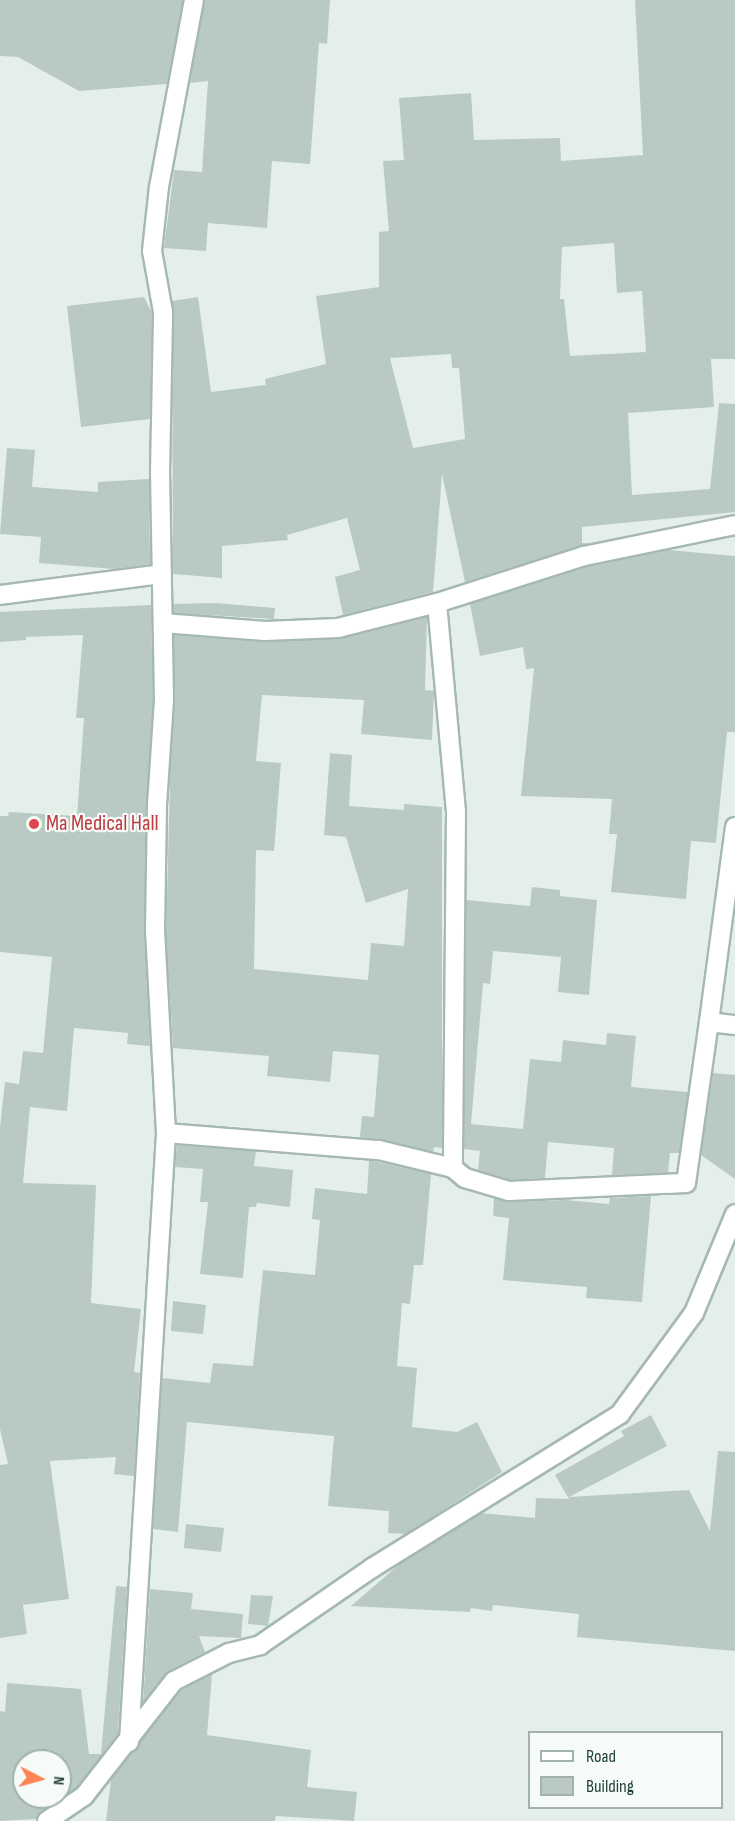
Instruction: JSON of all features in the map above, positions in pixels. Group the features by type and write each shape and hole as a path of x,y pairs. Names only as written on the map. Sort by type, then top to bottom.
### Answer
{"street":[{"path":"129,1742 166,1133 155,931 164,700 163,312 152,251 159,187 194,0"},
{"path":"163,623 265,631 338,628 437,603 584,556 735,525"},
{"path":"0,595 162,574"},
{"path":"437,603 456,812 453,1168"},
{"path":"166,1133 379,1150 453,1168 465,1178 509,1191 686,1183 735,827"},
{"path":"709,1022 735,1025"},
{"path":"47,1821 84,1796 129,1742 174,1681 229,1653 260,1645 372,1568 620,1414 694,1313 735,1214"}],"building":[{"path":"0,0 183,0 167,84 79,91 18,57 0,56"},
{"path":"205,0 330,0 327,44 319,43 310,164 272,161 267,228 208,223 206,251 164,248 174,170 202,172 208,81 190,83"},
{"path":"635,0 735,0 735,359 711,359 714,407 628,413 632,495 710,489 719,403 735,404 735,512 582,527 582,543 590,543 465,582 442,474 433,592 343,615 335,577 360,570 347,518 287,535 288,540 222,546 222,578 173,574 172,301 198,297 211,392 266,385 265,379 326,364 316,296 379,287 379,232 389,231 383,161 404,160 399,98 471,93 474,140 560,138 561,161 643,155","holes":["614,243 617,293 642,291 646,352 570,356 564,299 560,299 562,247","451,354 452,368 459,368 465,439 413,448 390,358"]},
{"path":"144,297 152,313 150,419 81,427 67,306"},
{"path":"7,448 35,450 32,487 98,492 98,482 149,479 150,564 114,569 39,563 41,537 0,534"},
{"path":"668,550 735,556 735,732 727,732 716,843 691,841 686,899 611,892 617,834 609,834 612,799 521,796 534,668 526,669 523,647 480,656 470,604 587,567"},
{"path":"215,603 275,608 274,619 174,613 174,604"},
{"path":"151,605 153,700 144,931 150,1046 127,1044 128,1033 74,1028 67,1111 30,1107 23,1183 96,1185 91,1303 141,1309 134,1372 140,1373 134,1476 114,1474 116,1457 50,1461 69,1599 23,1605 27,1634 0,1638 0,1465 8,1464 0,1429 0,1127 5,1082 19,1084 23,1051 43,1053 52,957 0,952 0,816 8,816 9,812 77,816 84,718 76,718 83,635 26,637 26,640 0,642 0,612"},
{"path":"427,617 425,690 434,691 432,740 361,734 364,700 262,695 256,761 281,763 274,851 256,850 254,969 368,980 371,943 404,946 408,889 366,903 346,837 324,835 330,753 352,755 349,806 404,810 404,804 442,807 442,1148 434,1147 433,1152 360,1137 362,1116 374,1117 379,1055 333,1051 330,1082 267,1076 269,1056 173,1048 166,931 174,635 264,642 339,639"},
{"path":"532,887 560,890 560,896 597,900 589,995 558,992 561,957 493,951 490,984 483,983 471,1124 523,1129 530,1059 561,1062 563,1040 606,1045 607,1033 636,1036 631,1087 688,1092 679,1153 670,1153 668,1173 612,1175 614,1148 548,1142 545,1178 510,1180 478,1170 480,1151 464,1149 466,900 530,906"},
{"path":"713,1073 735,1075 735,1179 701,1155"},
{"path":"177,1145 256,1151 254,1166 293,1170 290,1207 257,1203 256,1207 249,1207 243,1278 200,1274 208,1202 200,1202 203,1169 175,1167"},
{"path":"369,1160 431,1174 423,1265 414,1265 410,1304 402,1303 397,1366 417,1368 412,1427 457,1432 477,1422 502,1472 406,1534 388,1533 389,1511 328,1506 334,1436 187,1422 178,1532 153,1529 162,1378 210,1383 213,1363 253,1366 263,1270 315,1275 320,1220 312,1219 315,1188 367,1194"},
{"path":"651,1196 642,1302 586,1298 587,1287 503,1280 509,1218 493,1216 494,1198 509,1202 566,1200 609,1204 610,1198"},
{"path":"173,1301 206,1305 203,1334 171,1331"},
{"path":"651,1415 667,1446 569,1497 689,1490 710,1531 718,1451 735,1452 735,1651 577,1637 579,1614 493,1605 492,1611 471,1608 470,1612 351,1606 402,1562 481,1513 535,1518 536,1498 569,1499 555,1475 624,1436 621,1431"},
{"path":"186,1524 224,1528 221,1552 184,1548"},
{"path":"116,1586 127,1587 118,1734 72,1791 72,1749 12,1749 12,1809 45,1809 36,1819 0,1821 0,1711 5,1712 7,1683 81,1689 89,1754 101,1754"},
{"path":"150,1589 193,1593 191,1609 243,1614 241,1638 199,1636 205,1652 168,1671 143,1703"},
{"path":"251,1595 273,1596 268,1626 248,1624"},
{"path":"212,1674 207,1735 311,1750 307,1787 357,1792 354,1821 276,1816 275,1821 106,1821 111,1780 181,1690"}],"place":[{"name":"Ma Medical Hall","path":"34,824"}]}
